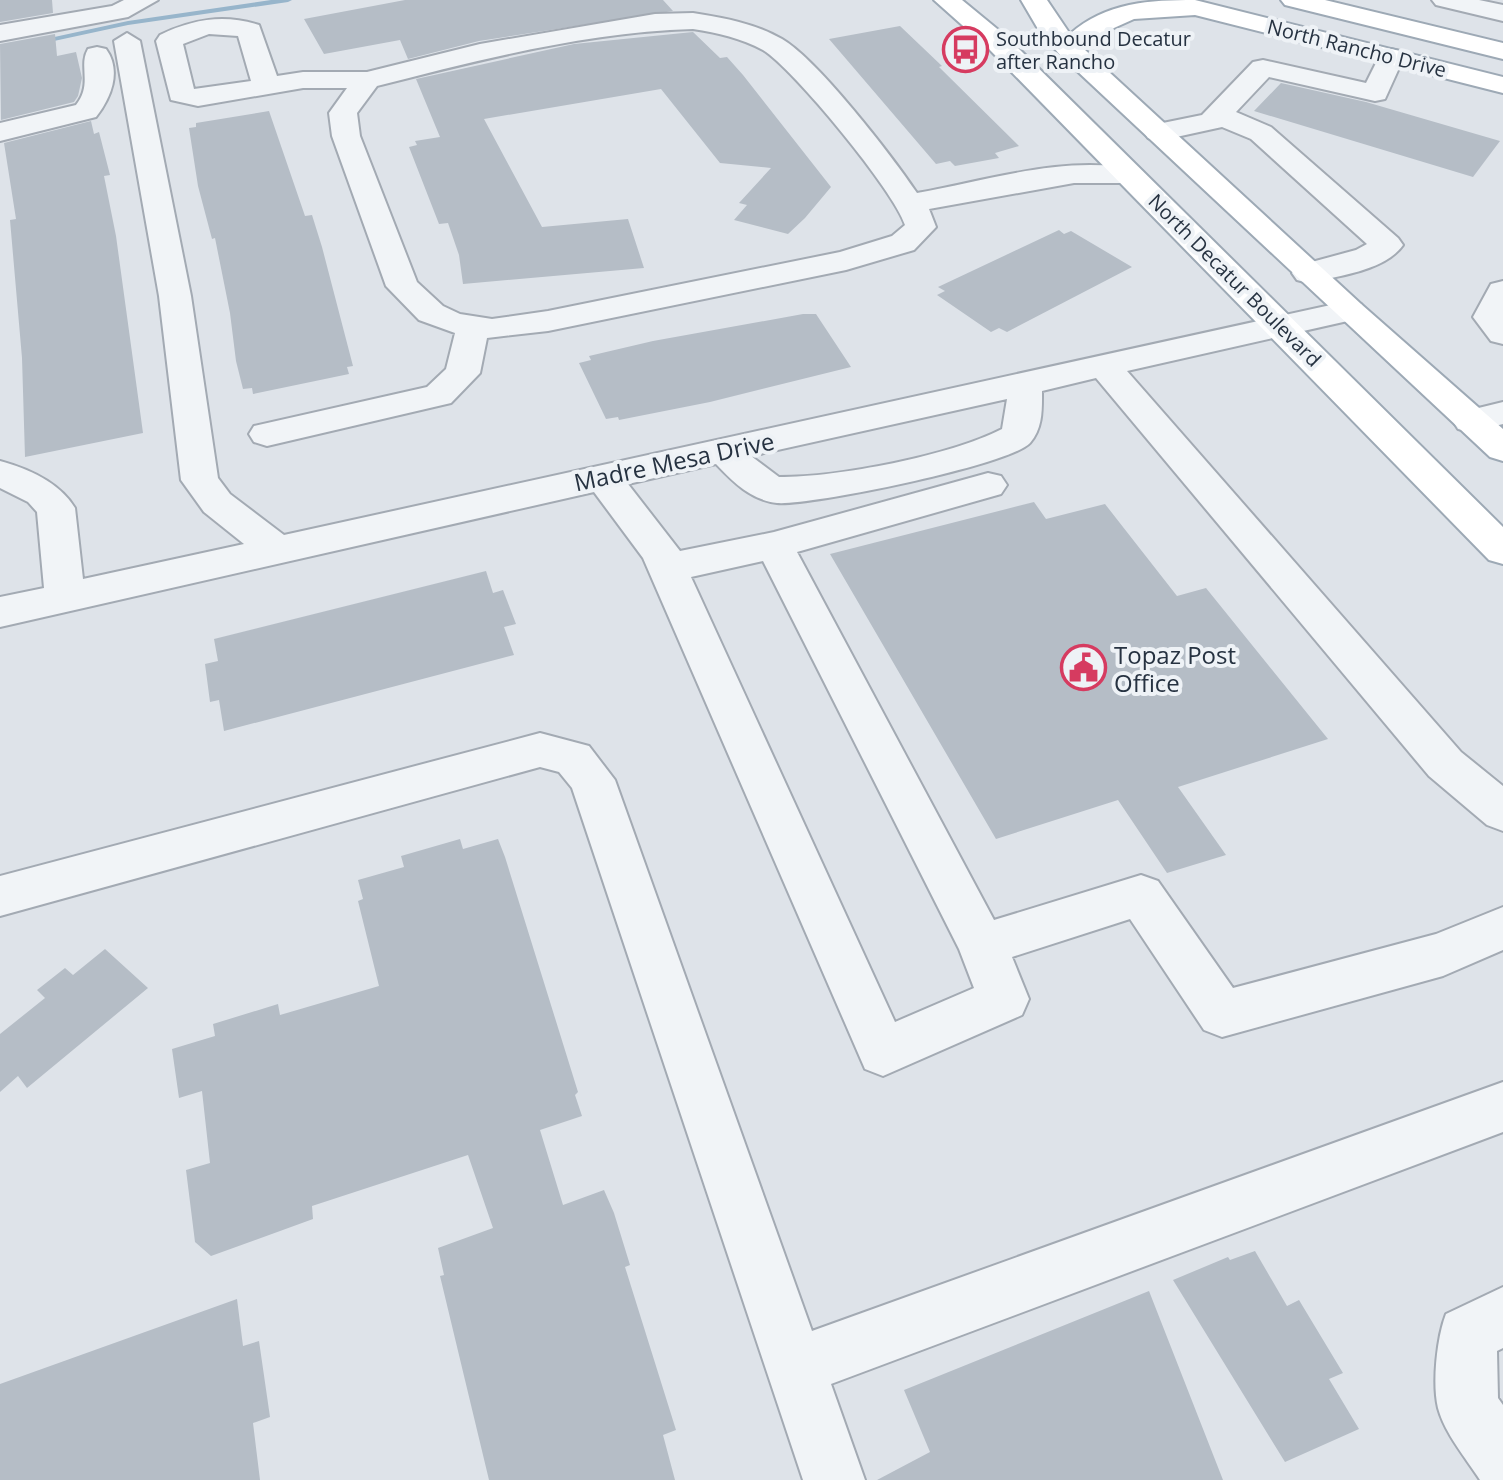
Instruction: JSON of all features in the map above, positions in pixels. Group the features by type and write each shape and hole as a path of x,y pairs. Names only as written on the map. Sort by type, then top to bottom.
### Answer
{"main road":[{"path":"947,0 998,43"},
{"name":"North Decatur Boulevard","path":"984,0 998,43 1503,550"},
{"path":"1034,0 1047,24 1069,49 1349,311 1487,417 1503,449"},
{"name":"North Rancho Drive","path":"1165,0 1503,85"},
{"name":"North Rancho Drive","path":"1294,0 1503,51"},
{"path":"1069,49 1085,31 1111,17 1157,5 1196,8"}],"street":[{"path":"0,33 119,12 145,0"},
{"path":"1445,0 1503,13"},
{"path":"266,86 303,80 367,80 480,52 655,22 693,21 732,27 773,45 798,64 915,215"},
{"path":"127,41 175,296 200,480 217,503 276,549"},
{"path":"0,132 64,119 86,111 95,101 102,82 97,55"},
{"path":"1158,132 1211,122 1263,68 1285,70 1375,93 1391,57"},
{"path":"367,80 343,113 346,136 402,286 431,313 452,323 492,329 548,321 846,260 903,243 915,215"},
{"path":"1218,115 1261,133 1387,245 1367,257 1308,273"},
{"path":"915,215 1089,196 1132,177"},
{"path":"1503,291 1490,317 1503,334"},
{"name":"Madre Mesa Drive","path":"0,612 1349,311"},
{"path":"267,434 439,395 463,373 473,326"},
{"path":"1104,366 1445,764 1503,812"},
{"path":"723,450 756,482 774,490 814,489 980,452 1013,440 1023,426 1024,384"},
{"path":"0,473 41,493 56,508 65,596"},
{"path":"602,476 661,553 883,1052 1004,999 982,945 774,545"},
{"path":"667,568 774,545 988,485"},
{"path":"0,896 540,750 573,758 592,780 834,1480"},
{"path":"982,945 1141,895 1222,1014 1443,954 1503,928"},
{"path":"795,1367 1503,1107"},
{"path":"1503,1316 1467,1335 1468,1406 1503,1460"}],"building":[{"path":"0,0 52,0 53,13 0,22"},
{"path":"405,0 663,0 673,11 479,41 408,59 400,40 324,54 304,19"},
{"path":"900,26 1019,146 995,153 999,158 955,166 950,161 936,164 829,39"},
{"path":"693,32 720,58 727,57 831,187 805,218 788,234 734,220 747,205 739,203 771,168 720,163 661,89 484,119 542,227 628,219 644,268 463,284 459,255 448,223 439,224 409,147 417,145 415,141 440,137 416,79 574,44"},
{"path":"55,34 57,56 76,52 82,78 78,96 74,102 1,120 0,44"},
{"path":"1281,83 1366,102 1500,141 1473,177 1254,111"},
{"path":"269,111 305,216 312,215 353,366 347,367 349,374 253,394 252,388 243,389 236,361 215,238 212,239 198,186 189,128 196,127 196,123"},
{"path":"91,121 94,134 99,132 110,175 104,176 116,236 143,433 25,457 22,358 10,220 16,219 4,143"},
{"path":"1059,230 1064,234 1071,231 1132,267 1007,332 999,328 991,332 937,295 945,291 938,287"},
{"path":"816,314 851,367 710,402 619,420 618,417 606,419 579,363 591,360 589,356 653,341"},
{"name":"Topaz Post Office","path":"1034,502 1046,519 1105,504 1177,596 1206,588 1328,739 1178,787 1226,855 1167,873 1118,800 996,839 830,554"},
{"path":"486,571 493,593 503,590 516,624 504,627 514,655 224,731 219,700 210,702 205,664 218,661 214,639"},
{"path":"460,839 463,849 498,839 505,857 578,1092 575,1095 582,1116 540,1130 563,1205 604,1190 614,1213 630,1265 625,1267 676,1430 663,1435 675,1480 489,1480 440,1276 444,1275 438,1248 493,1228 468,1155 312,1206 313,1219 211,1256 195,1242 186,1170 210,1163 202,1091 179,1098 172,1049 215,1036 213,1024 278,1004 280,1015 379,986 358,901 363,899 358,880 404,867 401,856"},
{"path":"105,949 148,988 27,1088 18,1076 0,1092 0,1034 45,998 37,990 65,968 73,975"},
{"path":"1255,1251 1287,1306 1299,1300 1343,1373 1329,1379 1359,1429 1285,1462 1173,1280 1228,1257 1230,1260"},
{"path":"1149,1291 1223,1480 877,1480 930,1452 904,1390"},
{"path":"237,1299 243,1346 259,1341 270,1417 253,1423 260,1480 0,1480 0,1384"}],"waterway":[{"path":"40,41 128,23 288,0"}],"place":[{"name":"Southbound Decatur after Rancho","path":"965,49"},
{"name":"Topaz Post Office","path":"1083,668"}]}
